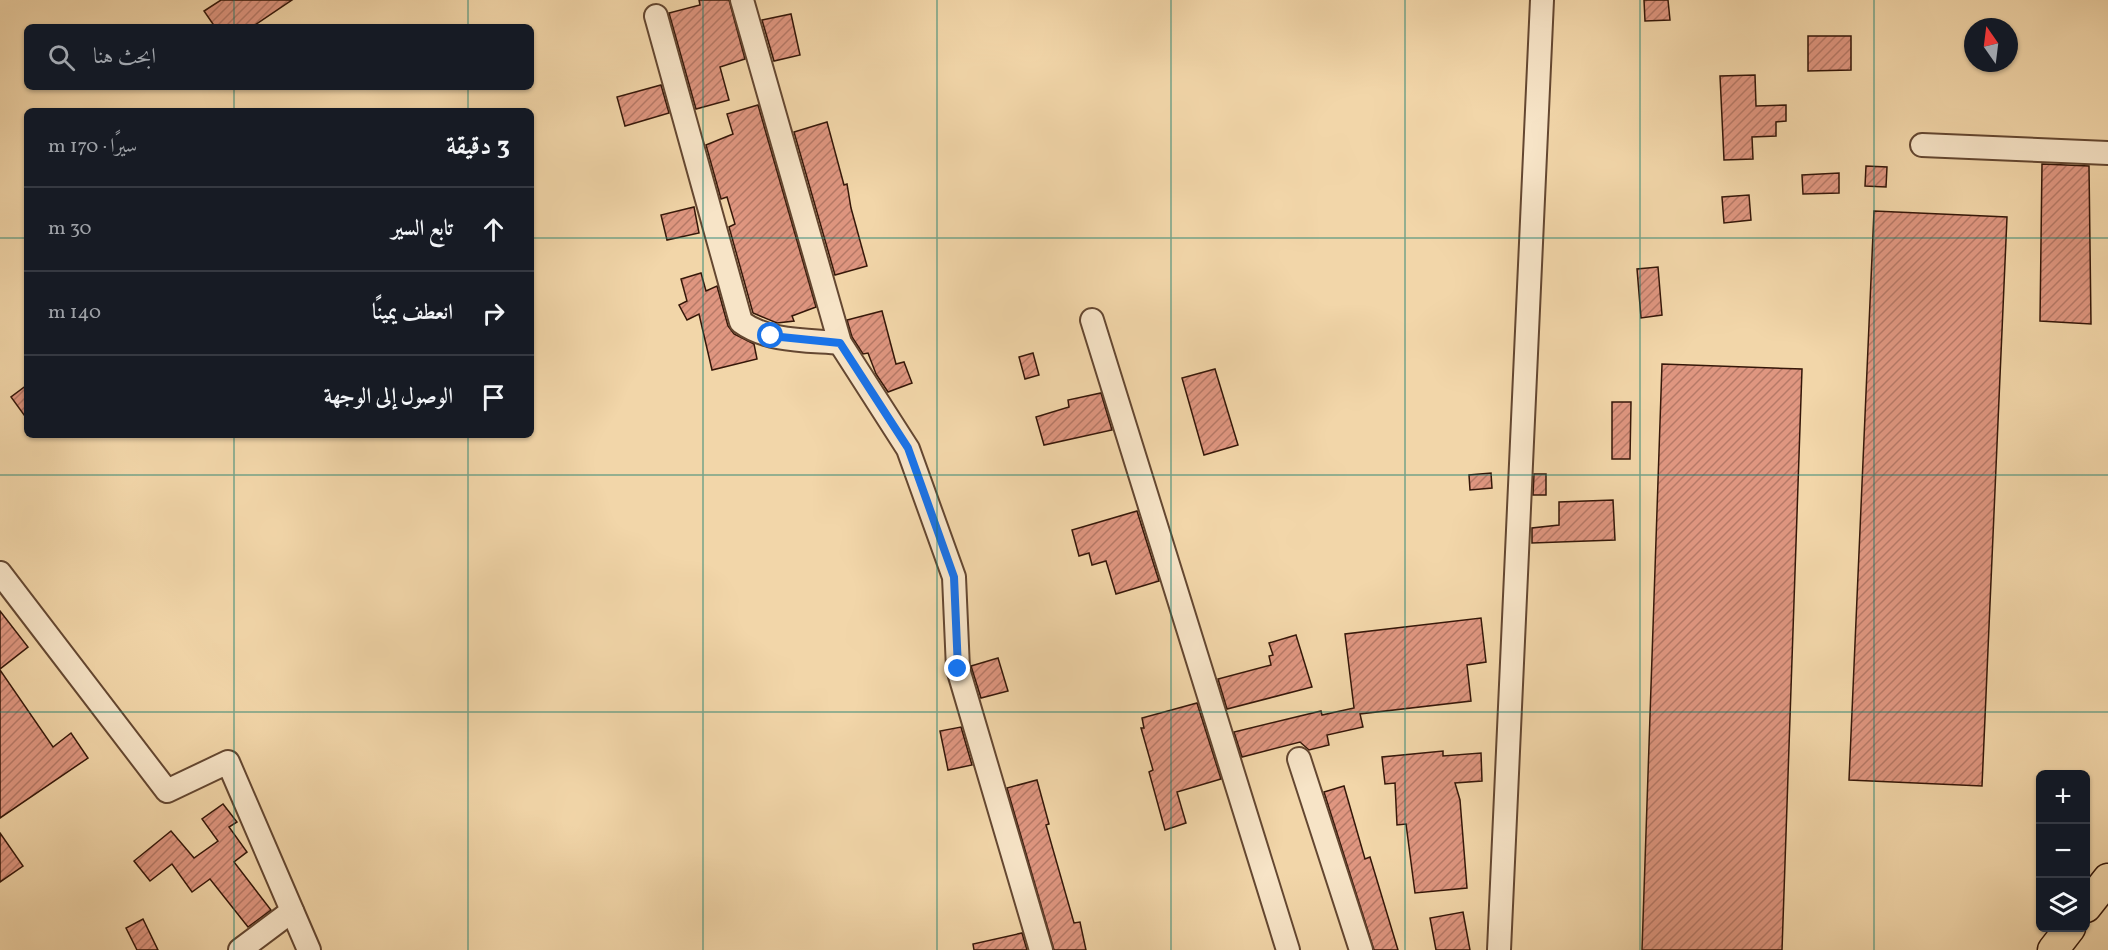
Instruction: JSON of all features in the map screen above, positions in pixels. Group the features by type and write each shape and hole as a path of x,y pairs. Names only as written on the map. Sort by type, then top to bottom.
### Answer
{"main road":[{"path":"2090,901 2108,879"},
{"path":"2053,950 2066,932"}],"street":[{"path":"742,0 840,343 908,448 954,577 958,669 1041,950"},
{"path":"1499,950 1542,0"},
{"path":"656,16 741,322 754,332 771,336 840,343"},
{"path":"1922,145 2108,153"},
{"path":"1092,320 1288,950"},
{"path":"0,573 166,791 228,762 309,950"},
{"path":"1299,759 1361,950"},
{"path":"240,950 292,911"}],"building":[{"path":"221,0 292,0 256,24 213,24 204,11"},
{"path":"699,0 729,0 745,59 720,67 729,100 696,109 669,13 700,5"},
{"path":"1644,0 1668,0 1670,20 1645,21"},
{"path":"791,14 800,55 774,61 762,20"},
{"path":"1808,36 1851,36 1851,70 1808,71"},
{"path":"1755,75 1756,106 1786,105 1786,121 1776,122 1776,136 1752,137 1753,159 1724,160 1720,76"},
{"path":"661,85 669,113 625,126 617,97"},
{"path":"758,105 816,307 792,316 794,321 777,323 753,313 729,227 735,224 727,197 721,199 706,145 733,134 727,114"},
{"path":"827,122 844,185 847,184 851,208 867,266 835,275 794,132"},
{"path":"2042,164 2089,166 2091,324 2040,321"},
{"path":"1866,166 1887,167 1886,187 1865,186"},
{"path":"1839,173 1839,193 1803,194 1802,175"},
{"path":"1749,195 1751,220 1724,223 1722,197"},
{"path":"694,207 699,233 667,240 661,215"},
{"path":"1874,211 2007,217 1982,786 1849,780"},
{"path":"1658,267 1662,315 1641,318 1637,269"},
{"path":"701,273 706,291 717,286 728,326 734,334 754,344 757,359 712,370 699,314 687,320 679,305 687,301 681,279"},
{"path":"882,311 896,364 904,362 912,383 888,392 876,374 868,353 863,354 852,337 847,320"},
{"path":"1033,353 1039,375 1025,379 1019,357"},
{"path":"1662,364 1802,369 1782,950 1642,950"},
{"path":"1215,369 1238,445 1204,455 1182,378"},
{"path":"24,387 24,415 11,397"},
{"path":"1101,393 1112,430 1044,445 1036,417 1069,407 1068,400"},
{"path":"1612,402 1631,402 1630,459 1612,459"},
{"path":"1491,473 1492,488 1470,490 1469,475"},
{"path":"1534,474 1546,474 1546,495 1533,495"},
{"path":"1613,500 1615,540 1532,543 1532,528 1559,525 1559,502"},
{"path":"1137,511 1159,581 1116,594 1106,561 1092,565 1089,553 1079,556 1072,530"},
{"path":"0,611 28,647 0,669"},
{"path":"1481,618 1486,662 1467,665 1471,701 1360,714 1363,727 1327,735 1329,745 1309,750 1300,742 1242,757 1234,732 1321,711 1322,715 1354,708 1345,634"},
{"path":"1296,635 1312,687 1227,709 1218,679 1271,665 1269,656 1273,655 1269,643"},
{"path":"998,658 1008,691 981,698 971,666"},
{"path":"0,670 53,747 71,733 88,758 0,818"},
{"path":"1197,703 1221,779 1177,792 1186,823 1165,830 1149,772 1153,770 1141,728 1144,728 1142,718"},
{"path":"961,727 972,765 948,770 940,731"},
{"path":"1443,751 1443,756 1481,753 1482,781 1455,783 1460,800 1467,888 1415,893 1406,824 1397,825 1395,783 1385,784 1382,757"},
{"path":"1037,780 1049,824 1046,825 1074,923 1080,922 1086,950 1054,950 1007,788"},
{"path":"1344,786 1365,859 1370,857 1398,950 1374,950 1324,792"},
{"path":"223,804 237,822 229,827 247,852 234,862 271,910 248,927 210,879 192,892 172,864 150,881 134,861 171,831 194,858 218,841 202,819"},
{"path":"0,833 23,866 0,882"},
{"path":"1463,912 1470,950 1436,950 1430,918"},
{"path":"143,919 158,950 137,950 126,928"},
{"path":"1022,933 1027,950 974,950 973,944"}],"route":[{"path":"771,336 840,343 908,448 954,577 958,669"}]}
